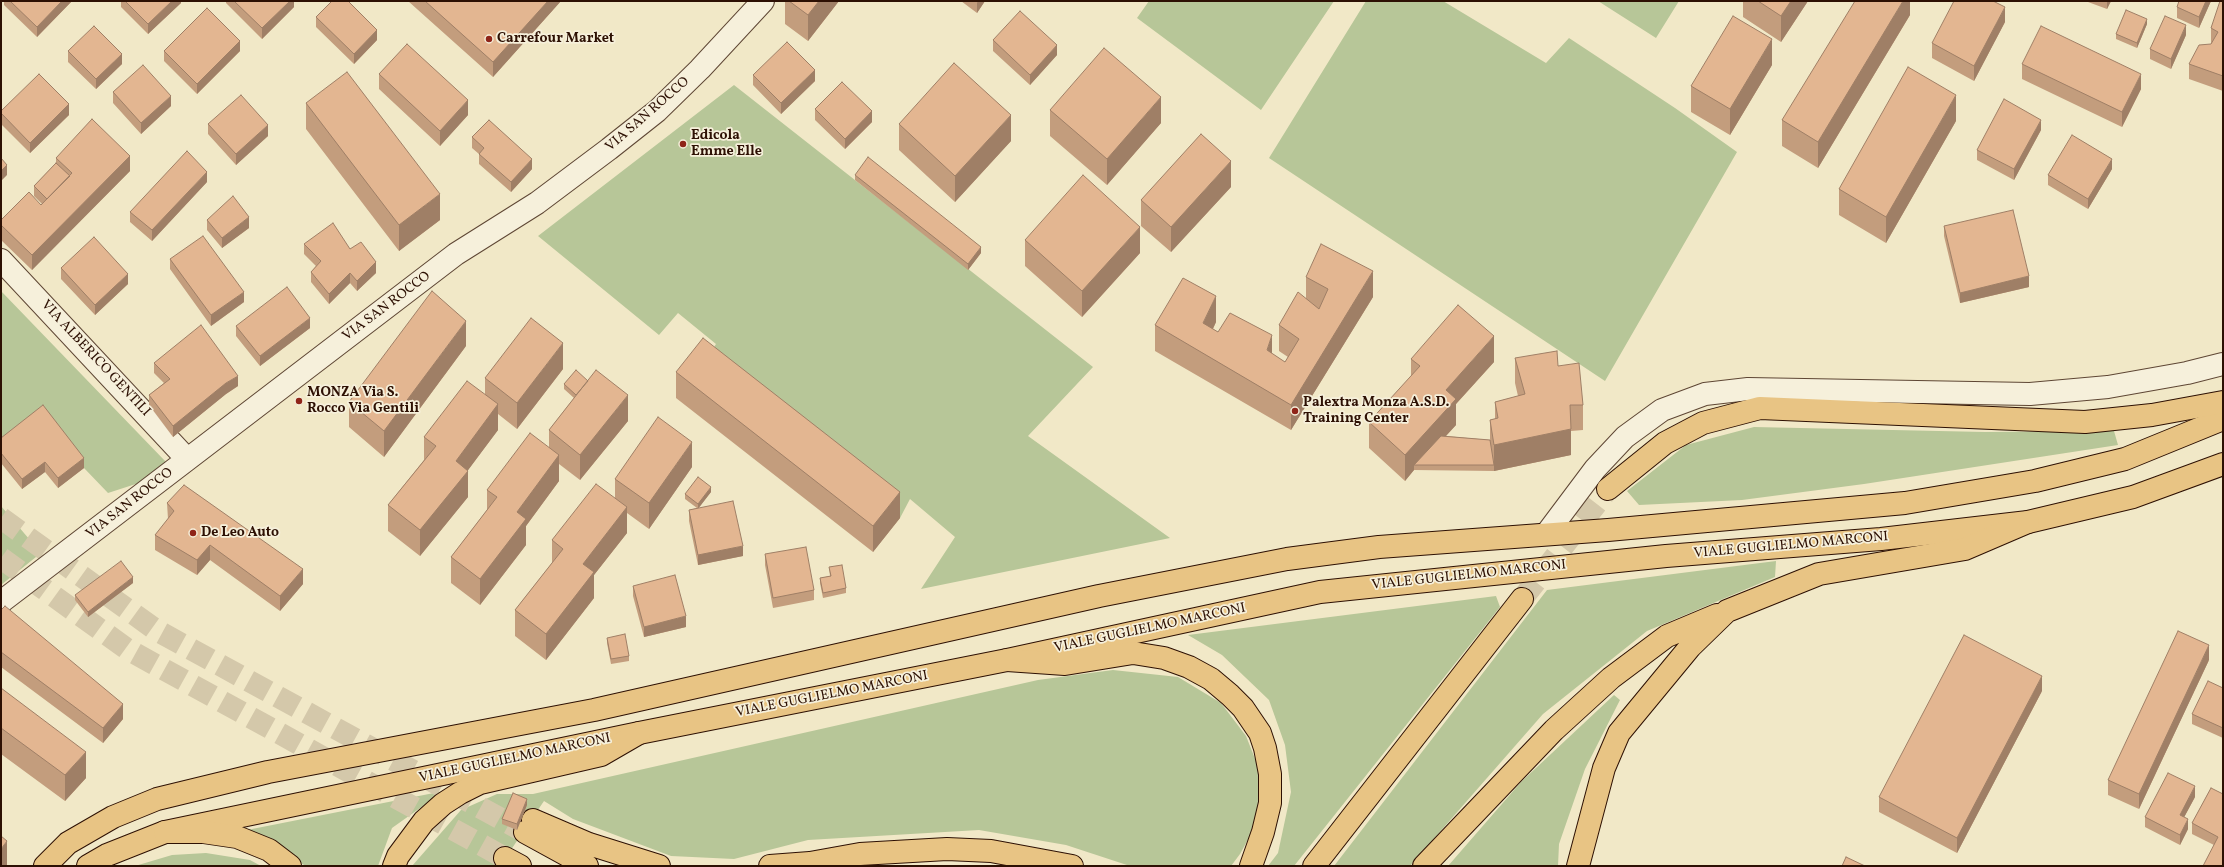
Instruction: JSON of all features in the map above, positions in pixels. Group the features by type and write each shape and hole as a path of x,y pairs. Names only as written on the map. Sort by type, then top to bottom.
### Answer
{"main road":[{"path":"1608,489 1665,442 1703,423 1760,408 2085,422 2152,415 2223,402"},
{"path":"45,866 68,843 113,817 157,799 268,772 594,710 1099,596 1280,561 1379,547 1547,533 1608,530 1905,503 2035,481 2125,459 2223,419"},
{"name":"VIALE GUGLIELMO MARCONI","path":"88,866 107,855 165,832 639,733 1007,660 1320,592 1666,556 1881,539 2028,522 2133,497 2223,464"},
{"path":"1424,866 1554,730 1611,678 1667,636 1819,574 1965,549 2028,522"},
{"path":"1314,866 1522,598"},
{"path":"1578,866 1604,768 1619,732 1690,647 1727,611"},
{"path":"1007,660 1065,664 1133,653 1164,658 1189,667 1211,679 1226,691 1243,708 1260,733 1265,748 1270,774 1270,803 1264,832 1251,866"},
{"path":"394,866 398,856 424,821 443,804 460,793 480,783 601,755 639,733"},
{"path":"587,866 529,826 659,866"},
{"path":"165,832 203,832 237,837 269,850 290,866"},
{"path":"770,866 810,863 860,854 947,849 991,851 1072,866"}],"street":[{"name":"VIA SAN ROCCO","path":"1,602 456,254 536,203 657,111 718,52 763,1"},
{"name":"VIA ALBERICO GENTILI","path":"1,260 188,459"},
{"path":"1547,533 1595,469 1625,437 1662,410 1705,394 1748,389 2030,394 2108,387 2187,374 2223,364"}],"green space":[{"path":"1149,1 1334,1 1261,110 1137,18"},
{"path":"1366,1 1443,1 1546,63 1569,38 1675,108 1737,152 1605,381 1269,158"},
{"path":"1598,1 1679,1 1656,38"},
{"path":"734,85 1093,367 1028,436 1170,538 921,589 955,537 910,499 900,518 703,364 716,344 678,313 659,335 538,236"},
{"path":"1,291 166,462 145,481 108,493 84,468 1,449"},
{"path":"1754,427 1985,432 2114,431 2118,445 1864,484 1742,500 1639,505 1627,491 1686,445"},
{"path":"1,506 41,553 1,585"},
{"path":"1776,561 1775,577 1647,631 1543,714 1410,866 1334,866 1547,590"},
{"path":"1496,596 1500,607 1294,866 1268,866 1278,853 1291,792 1285,745 1269,700 1222,655 1188,635"},
{"path":"1113,670 1178,677 1221,703 1246,736 1265,784 1256,825 1240,854 1231,866 1130,866 1066,845 979,830 808,840 734,859 671,856 573,819 544,801 500,866 412,866 461,810 497,794 533,794 1038,680"},
{"path":"1614,695 1620,700 1585,769 1559,844 1558,866 1448,866 1521,782"},
{"path":"444,791 392,828 378,866 306,866 242,831"},
{"path":"206,853 250,860 261,866 135,866 172,855"}],"building":[{"path":"10,1 62,1 37,27"},
{"path":"125,1 172,1 148,24"},
{"path":"234,1 290,1 262,28"},
{"path":"332,1 348,1 377,30 354,54 316,17"},
{"name":"Carrefour Market","path":"425,1 548,1 493,62"},
{"path":"789,1 819,1 808,15"},
{"path":"1758,1 1791,1 1781,16"},
{"path":"1855,1 1903,1 1818,142 1782,120"},
{"path":"1954,1 1993,1 2005,7 1974,66 1932,43"},
{"path":"2179,1 2206,1 2199,17 2177,7"},
{"path":"2220,1 2223,1 2223,76 2189,64 2199,45 2211,44 2218,32 2211,28"},
{"path":"207,8 240,41 197,84 164,51"},
{"path":"2126,10 2147,19 2137,43 2116,34"},
{"path":"1020,11 1057,45 1030,75 993,40"},
{"path":"1733,16 1772,39 1730,109 1691,86"},
{"path":"2165,16 2186,25 2171,59 2150,49"},
{"path":"94,26 122,54 96,79 68,51"},
{"path":"2041,26 2141,74 2122,112 2022,64"},
{"path":"787,42 815,70 781,103 753,75"},
{"path":"407,44 468,100 440,131 379,74"},
{"path":"1104,48 1161,97 1107,159 1050,110"},
{"path":"954,63 1011,115 955,176 899,124"},
{"path":"143,65 171,96 141,123 113,92"},
{"path":"1908,67 1956,95 1886,217 1839,189"},
{"path":"347,72 440,194 399,225 306,103"},
{"path":"39,74 69,104 30,143 1,113 1,111"},
{"path":"842,82 872,111 845,139 815,109"},
{"path":"241,95 268,125 236,154 208,124"},
{"path":"2004,99 2041,120 2014,169 1977,150"},
{"path":"92,119 130,156 32,255 1,225 1,220 29,192 41,205 72,173 56,158"},
{"path":"489,120 532,159 511,182 479,154 484,148 472,137"},
{"path":"1201,134 1231,161 1171,227 1141,200"},
{"path":"2072,135 2112,159 2088,199 2048,175"},
{"path":"187,151 207,172 152,230 130,212"},
{"path":"868,157 981,247 968,264 855,175"},
{"path":"1,158 7,165 1,171"},
{"path":"56,163 70,176 47,199 34,186"},
{"path":"1083,175 1140,227 1082,291 1025,240"},
{"path":"233,196 249,217 222,238 207,220"},
{"path":"2013,210 2029,276 1960,293 1944,226"},
{"path":"333,223 350,249 361,242 376,262 357,281 350,273 329,294 311,272 321,261 304,244"},
{"path":"203,236 244,292 211,315 170,259"},
{"path":"94,237 128,274 95,305 61,268"},
{"path":"1321,244 1373,271 1291,405 1155,325 1183,278 1216,296 1203,323 1218,332 1230,313 1272,335 1267,350 1285,362 1299,339 1279,325 1298,292 1319,309 1328,289 1306,277"},
{"path":"287,287 310,318 260,356 236,326"},
{"path":"432,291 466,321 384,431 349,402"},
{"path":"1458,305 1494,336 1446,390 1456,399 1405,455 1369,422 1420,366 1411,359"},
{"path":"531,318 563,343 517,403 485,378"},
{"path":"201,325 238,376 226,383 173,426 149,395 170,379 154,363"},
{"path":"703,338 900,492 873,526 676,372"},
{"path":"1557,351 1558,366 1579,363 1583,405 1570,405 1571,429 1494,445 1490,420 1498,418 1495,402 1525,394 1515,358"},
{"path":"576,370 588,381 576,395 564,384"},
{"path":"596,370 628,395 580,455 549,430"},
{"path":"467,381 498,404 456,461 468,471 420,530 388,505 436,446 424,437"},
{"path":"43,405 84,458 58,478 45,462 22,479 1,453 1,438"},
{"path":"658,417 692,442 649,503 615,479"},
{"path":"530,433 559,455 517,512 526,519 480,579 451,557 497,497 487,490"},
{"path":"1441,436 1490,440 1494,465 1414,465"},
{"path":"698,477 711,487 698,504 685,494"},
{"path":"596,484 627,507 583,564 594,572 546,634 515,610 563,549 552,540"},
{"path":"184,485 303,569 280,596 210,545 197,560 155,535 174,511 167,503"},
{"path":"733,501 743,546 698,555 689,510"},
{"path":"806,547 814,590 773,598 765,554"},
{"path":"121,561 133,577 88,612 75,595"},
{"path":"842,565 846,588 823,593 820,578 831,576 829,567"},
{"path":"675,575 686,616 644,627 633,586"},
{"path":"5,606 123,704 103,728 1,652 1,610"},
{"path":"2178,631 2209,645 2139,794 2108,780"},
{"path":"625,634 629,656 611,659 607,638"},
{"path":"1964,635 2042,676 1957,838 1879,797"},
{"path":"2208,681 2223,688 2223,728 2192,714"},
{"path":"1,688 86,752 65,775 1,728"},
{"path":"2168,773 2195,786 2180,815 2188,819 2180,835 2145,817"},
{"path":"2211,788 2223,794 2223,866 2203,866 2218,837 2192,823"},
{"path":"513,793 527,799 517,824 502,819"},
{"path":"1,836 7,841 1,849"},
{"path":"1846,857 1865,866 1842,866"}],"tunnel":[{"path":"1522,599 1608,489"},
{"path":"1,518 156,630 525,832"},
{"path":"1,558 127,649 505,858"}],"place":[{"name":"Carrefour Market","path":"489,39"},
{"name":"Edicola Emme Elle","path":"683,144"},
{"name":"MONZA Via S. Rocco Via Gentili","path":"299,401"},
{"name":"Palextra Monza A.S.D. Training Center","path":"1295,411"},
{"name":"De Leo Auto","path":"193,533"}]}
